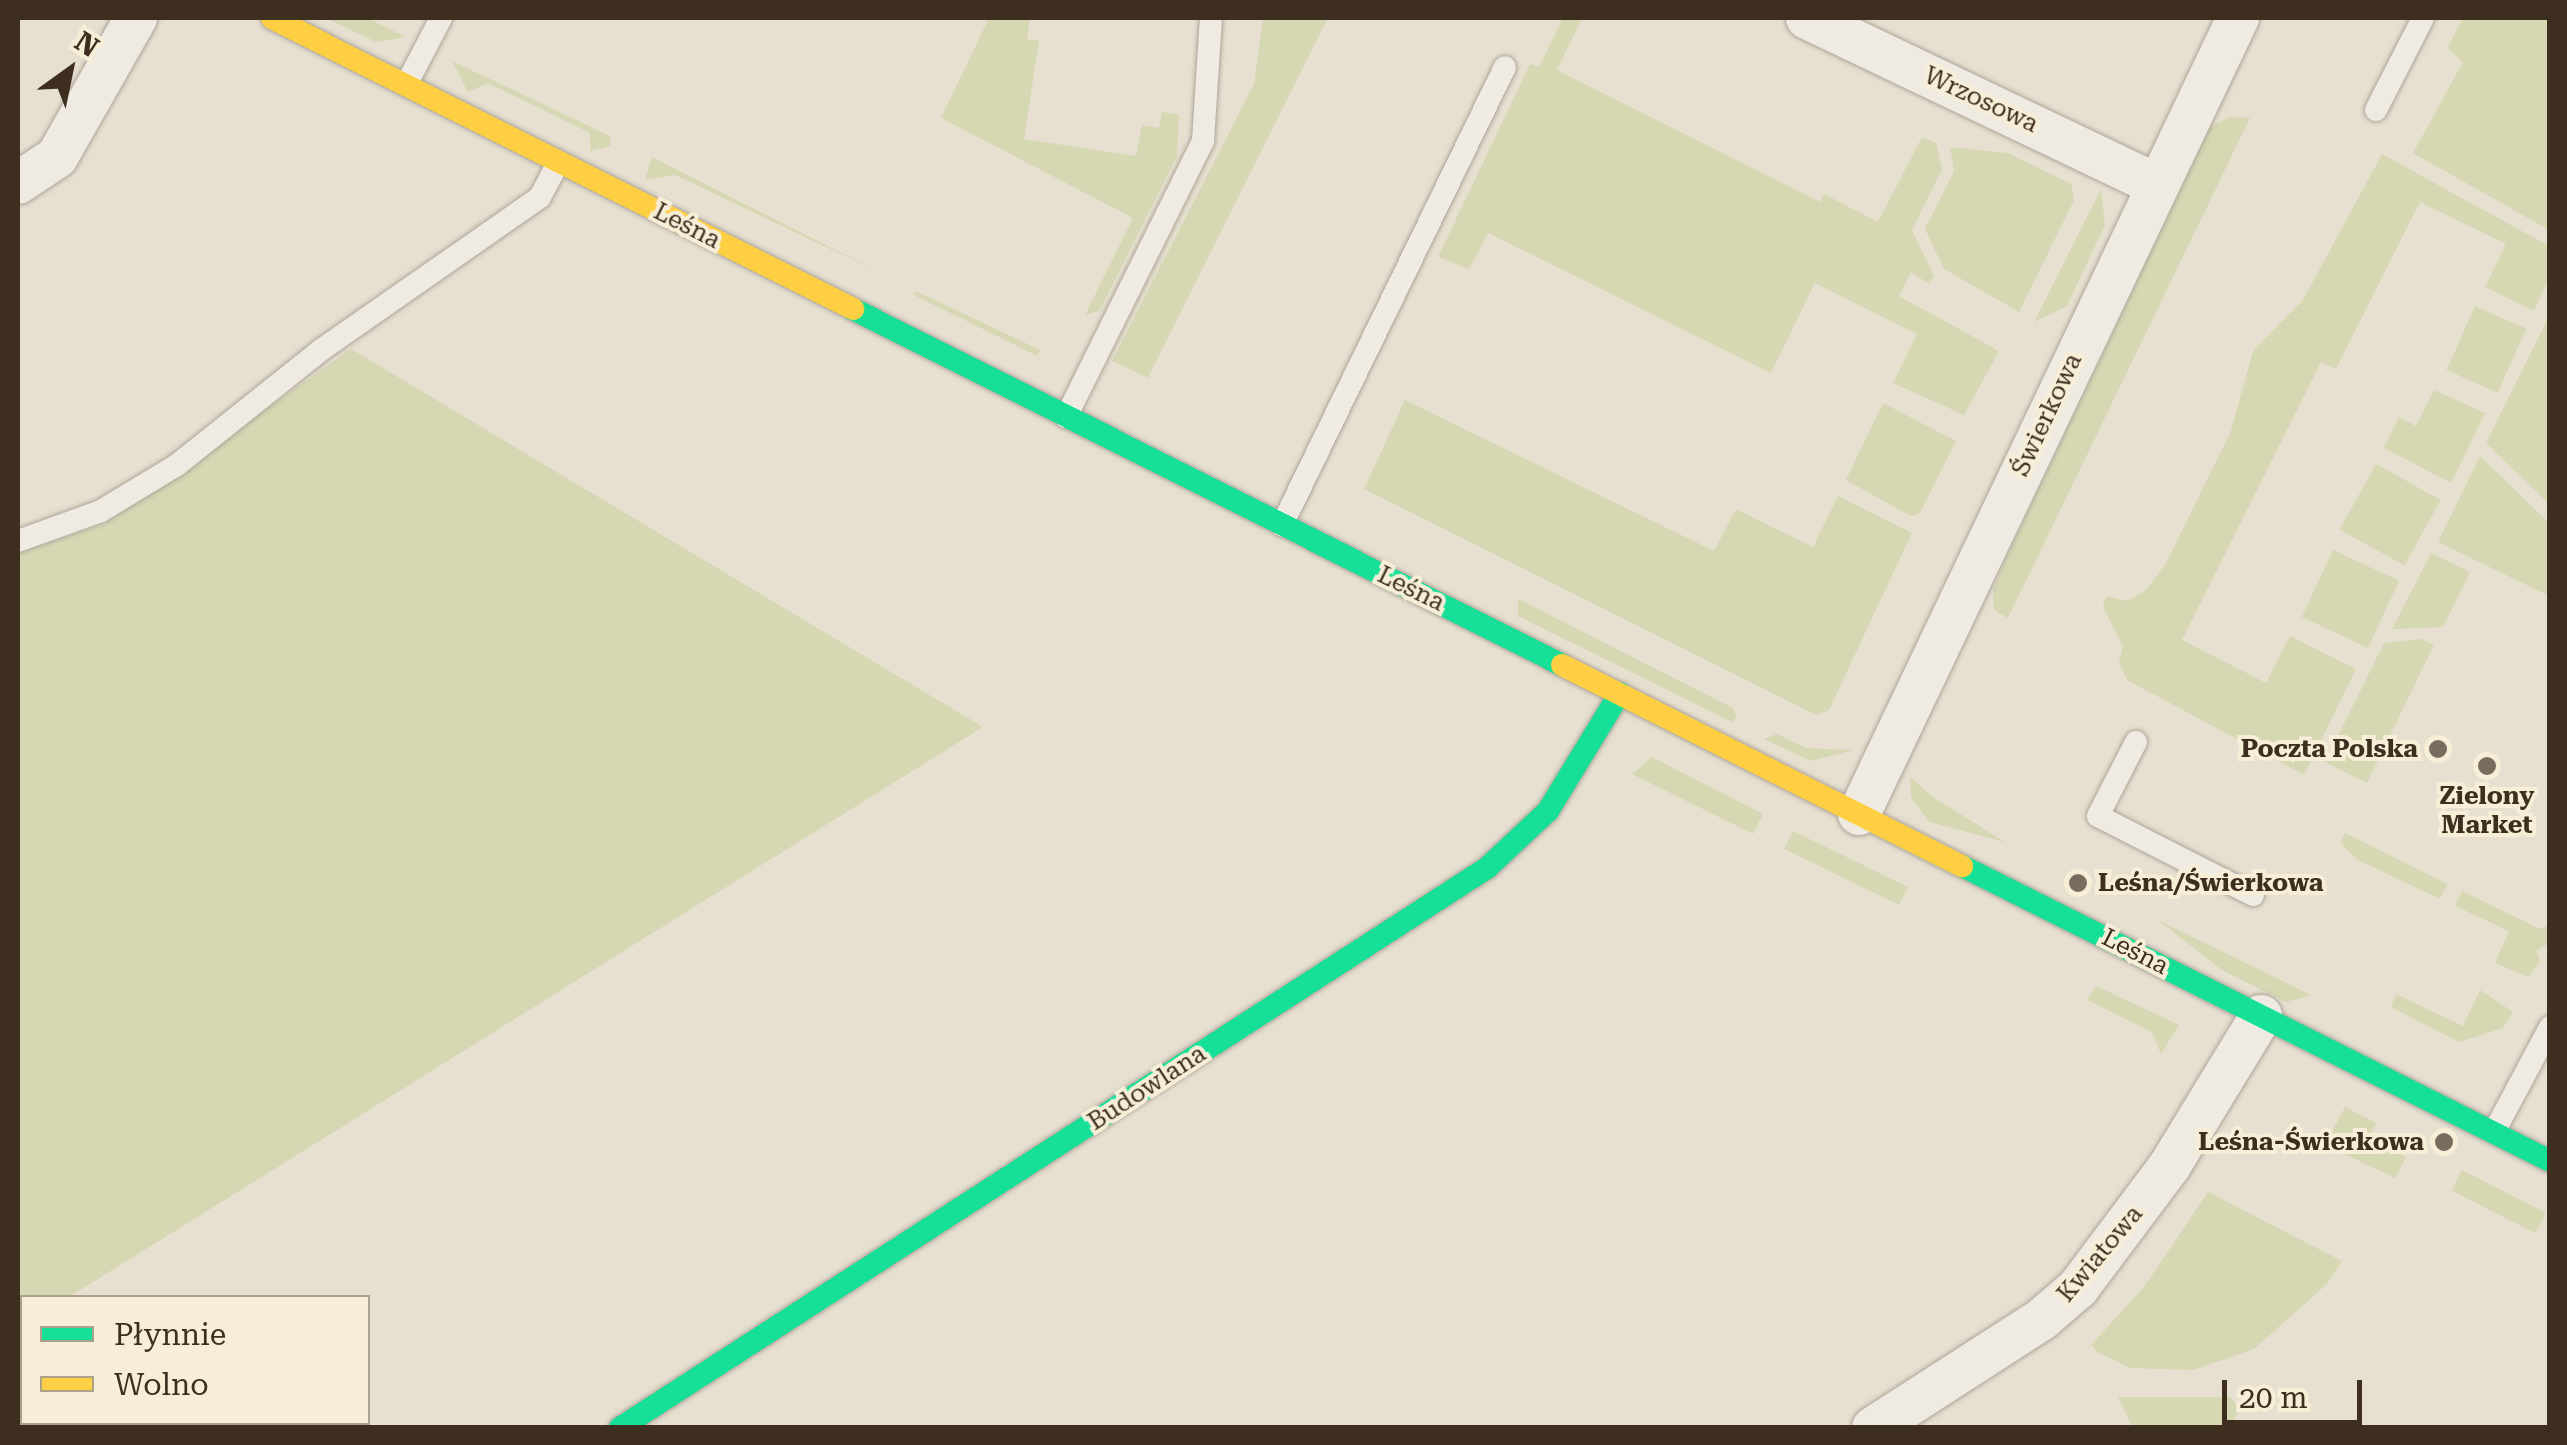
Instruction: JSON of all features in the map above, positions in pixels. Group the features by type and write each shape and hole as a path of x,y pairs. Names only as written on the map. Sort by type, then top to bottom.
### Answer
{"street":[{"path":"18,183 57,157 136,18"},
{"name":"Leśna","path":"272,18 2550,1161"},
{"name":"Wrzosowa","path":"1807,18 2155,184"},
{"name":"Świerkowa","path":"1859,814 2155,184 2238,18"},
{"name":"Budowlana","path":"620,1428 1487,868 1548,812 1620,693"},
{"name":"Kwiatowa","path":"1873,1428 2042,1319 2078,1288 2168,1167 2260,1016"}],"lane":[{"path":"406,85 441,18"},
{"path":"1066,417 1203,141 1211,18"},
{"path":"2376,110 2424,18"},
{"path":"1282,525 1505,67"},
{"path":"18,541 101,511 177,466 321,350 540,198 559,162"},
{"path":"2136,742 2098,816 2253,896"},
{"path":"2494,1132 2550,1027"}],"green space":[{"path":"326,18 367,18 406,37 376,42"},
{"path":"989,18 1030,18 1027,39 1039,41 1024,139 1136,156 1142,125 1159,128 1162,112 1179,115 1177,156 1099,311 1085,315 1133,218 941,118"},
{"path":"1263,18 1328,18 1148,378 1112,361 1254,84"},
{"path":"1563,18 1582,18 1557,70 1820,202 1824,194 1878,222 1922,137 1936,143 1942,169 1912,230 1934,276 1929,284 1911,272 1899,296 1999,351 1964,415 1893,383 1917,334 1815,283 1771,373 1488,233 1469,269 1438,257 1530,64 1539,67"},
{"path":"2463,18 2549,18 2549,230 2413,153 2463,62 2447,48"},
{"path":"452,61 610,136 611,146 590,151 590,133 488,83 468,92"},
{"path":"2230,117 2250,118 2008,618 1994,610 1993,590 2008,554 2210,127"},
{"path":"1950,147 2008,153 2071,184 2074,200 2019,312 1944,269 1925,229 1954,171"},
{"path":"2382,154 2549,246 2549,278 2534,311 2485,287 2506,244 2420,202 2336,369 2321,362 2182,640 2266,683 2290,636 2356,669 2304,775 2127,680 2119,663 2123,646 2103,607 2106,596 2127,601 2144,592 2165,565 2231,431 2253,351 2303,300"},
{"path":"652,157 883,274 675,175 645,180"},
{"path":"2101,189 2105,225 2067,306 2034,322"},
{"path":"918,292 1040,350 1037,356 912,294"},
{"path":"2475,306 2526,329 2498,393 2447,370"},
{"path":"2549,316 2549,504 2486,443"},
{"path":"351,349 983,727 72,1295 20,1295 18,1329 18,553 106,523"},
{"path":"2434,390 2485,413 2451,483 2384,448 2399,417 2416,426"},
{"path":"1405,400 1714,551 1736,509 1813,547 1838,496 1912,533 1829,710 1816,715 1364,489"},
{"path":"1883,403 1956,441 1920,513 1911,516 1846,480"},
{"path":"2480,456 2549,523 2549,596 2438,542"},
{"path":"2376,464 2441,500 2404,565 2340,530"},
{"path":"2333,550 2399,581 2368,648 2302,617"},
{"path":"2431,553 2470,572 2443,627 2392,629"},
{"path":"1518,599 1733,708 1737,716 1732,722 1518,616"},
{"path":"2421,639 2434,645 2367,783 2325,762 2384,643"},
{"path":"1777,734 1806,748 1854,750 1811,761 1764,739"},
{"path":"1652,757 1763,814 1753,834 1632,774"},
{"path":"1910,777 1933,797 2005,842 1929,822 1911,797"},
{"path":"1793,831 1908,887 1899,905 1784,849"},
{"path":"2345,833 2447,884 2440,899 2356,859 2341,843"},
{"path":"2462,891 2540,929 2549,925 2549,943 2536,951 2540,961 2529,977 2495,963 2509,931 2455,906"},
{"path":"2158,920 2311,995 2286,1002 2222,970"},
{"path":"2096,986 2179,1025 2161,1054 2152,1032 2087,1000"},
{"path":"2480,990 2513,1012 2503,1028 2459,1042 2391,1007 2396,994 2463,1026"},
{"path":"2345,1107 2376,1123 2369,1137 2406,1157 2395,1178 2325,1145"},
{"path":"2462,1170 2546,1213 2535,1233 2452,1190"},
{"path":"2208,1192 2342,1261 2327,1284 2254,1349 2193,1370 2130,1368 2097,1352 2091,1345 2144,1287"},
{"path":"2118,1397 2230,1397 2241,1409 2228,1427 2132,1427"}],"traffic: fast":[{"path":"853,309 1562,665"},
{"path":"620,1428 1487,868 1548,811 1620,693"},
{"path":"1962,866 2550,1161"}],"traffic: slow":[{"path":"272,18 853,309"},
{"path":"1562,665 1962,866"}],"place":[{"name":"Poczta Polska","path":"2438,749"},
{"name":"Zielony Market","path":"2487,766"},
{"name":"Leśna/Świerkowa","path":"2078,883"},
{"name":"Leśna-Świerkowa","path":"2444,1142"}]}
